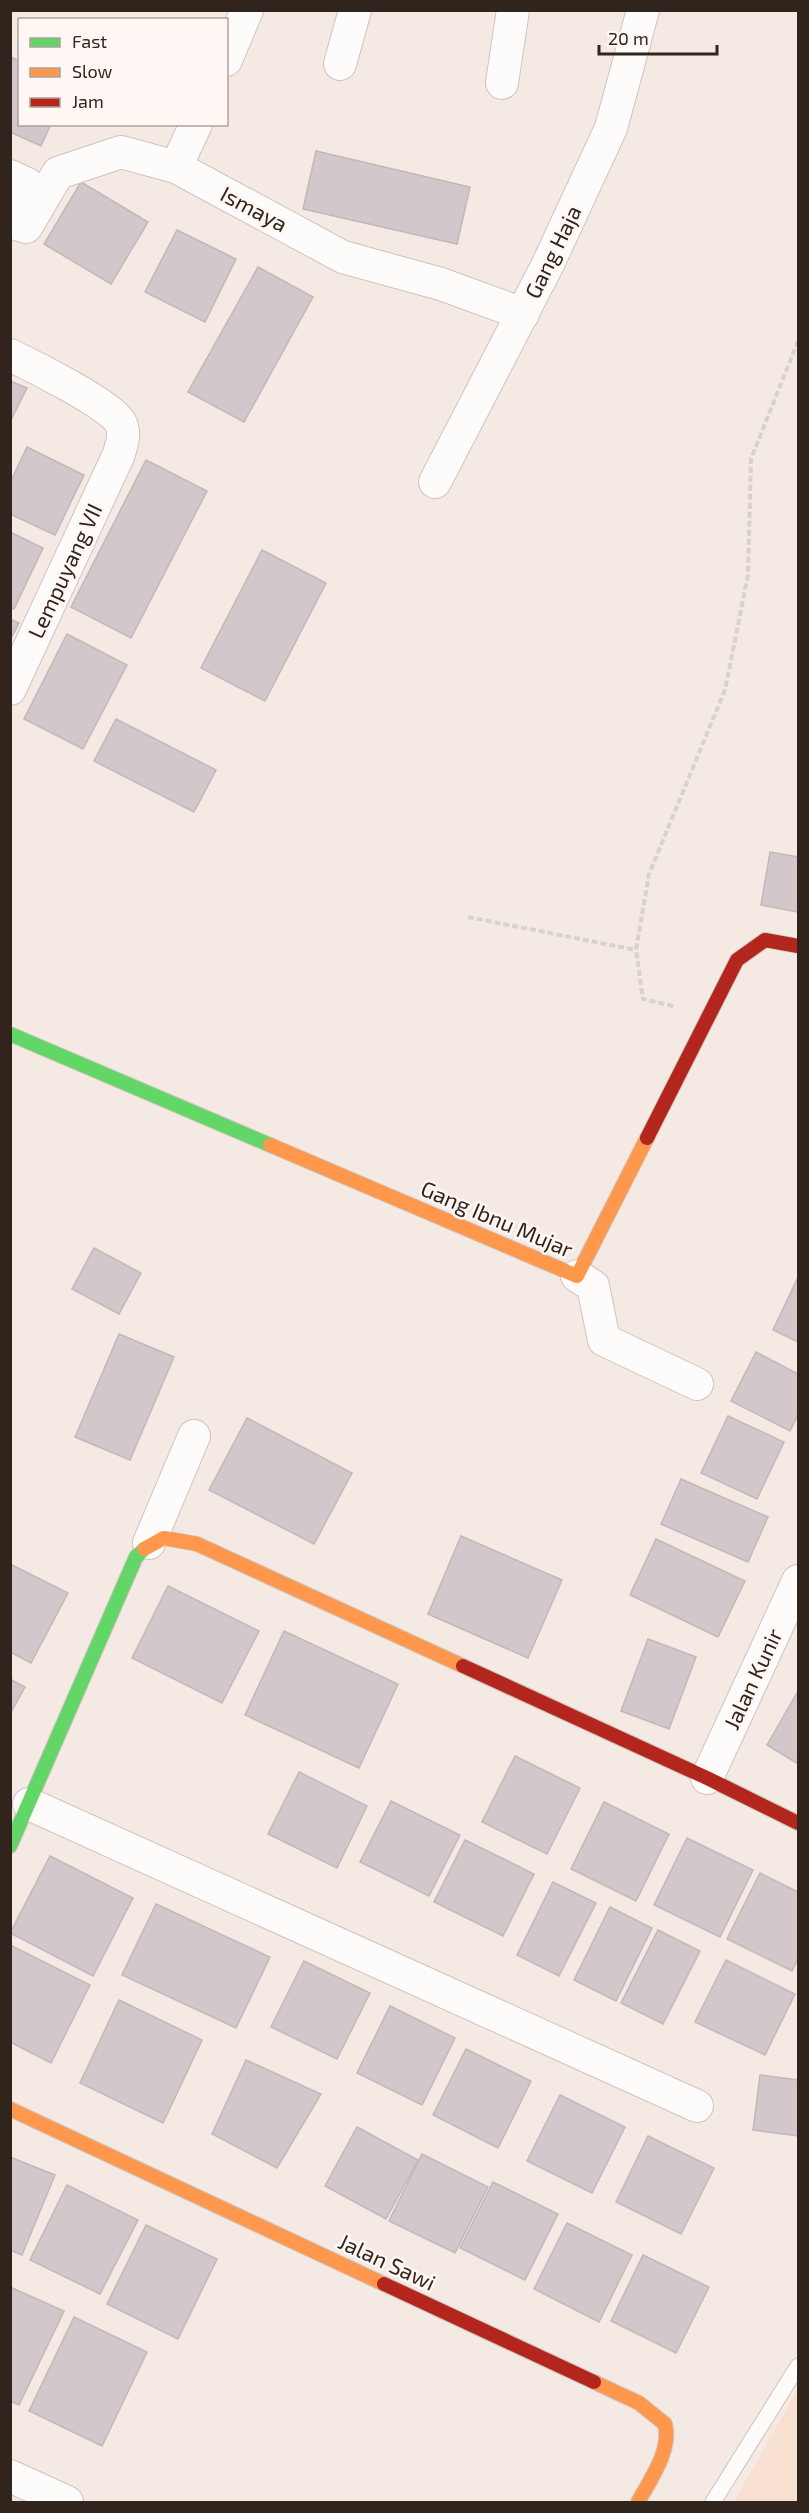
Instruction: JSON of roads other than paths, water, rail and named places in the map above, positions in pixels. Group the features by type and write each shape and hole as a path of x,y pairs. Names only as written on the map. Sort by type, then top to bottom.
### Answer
{"street":[{"path":"228,55 247,10"},
{"path":"340,64 355,10"},
{"path":"502,83 513,10"},
{"name":"Gang Haja","path":"435,483 523,314 611,128 643,10"},
{"path":"176,167 195,126"},
{"name":"Ismaya","path":"10,222 26,226 58,173 121,152 176,167 343,257 441,284 523,314"},
{"path":"10,176 27,184 10,222"},
{"name":"Lempuyang VII","path":"10,355 62,381 116,417 123,436 118,454 10,689"},
{"name":"Gang Ibnu Mujar","path":"10,1034 577,1276 737,960 765,940 798,946"},
{"path":"577,1276 593,1286 604,1340 697,1384"},
{"path":"10,1846 136,1557 149,1543 194,1436"},
{"path":"149,1543 170,1536 197,1544 707,1778 798,1823"},
{"name":"Jalan Kunir","path":"707,1778 798,1581"},
{"path":"29,1804 696,2106"},
{"name":"Jalan Sawi","path":"10,2109 639,2403 656,2415 666,2427 667,2439 638,2502"},
{"path":"10,2476 68,2502"}],"lane":[{"path":"713,2502 798,2366"}]}
